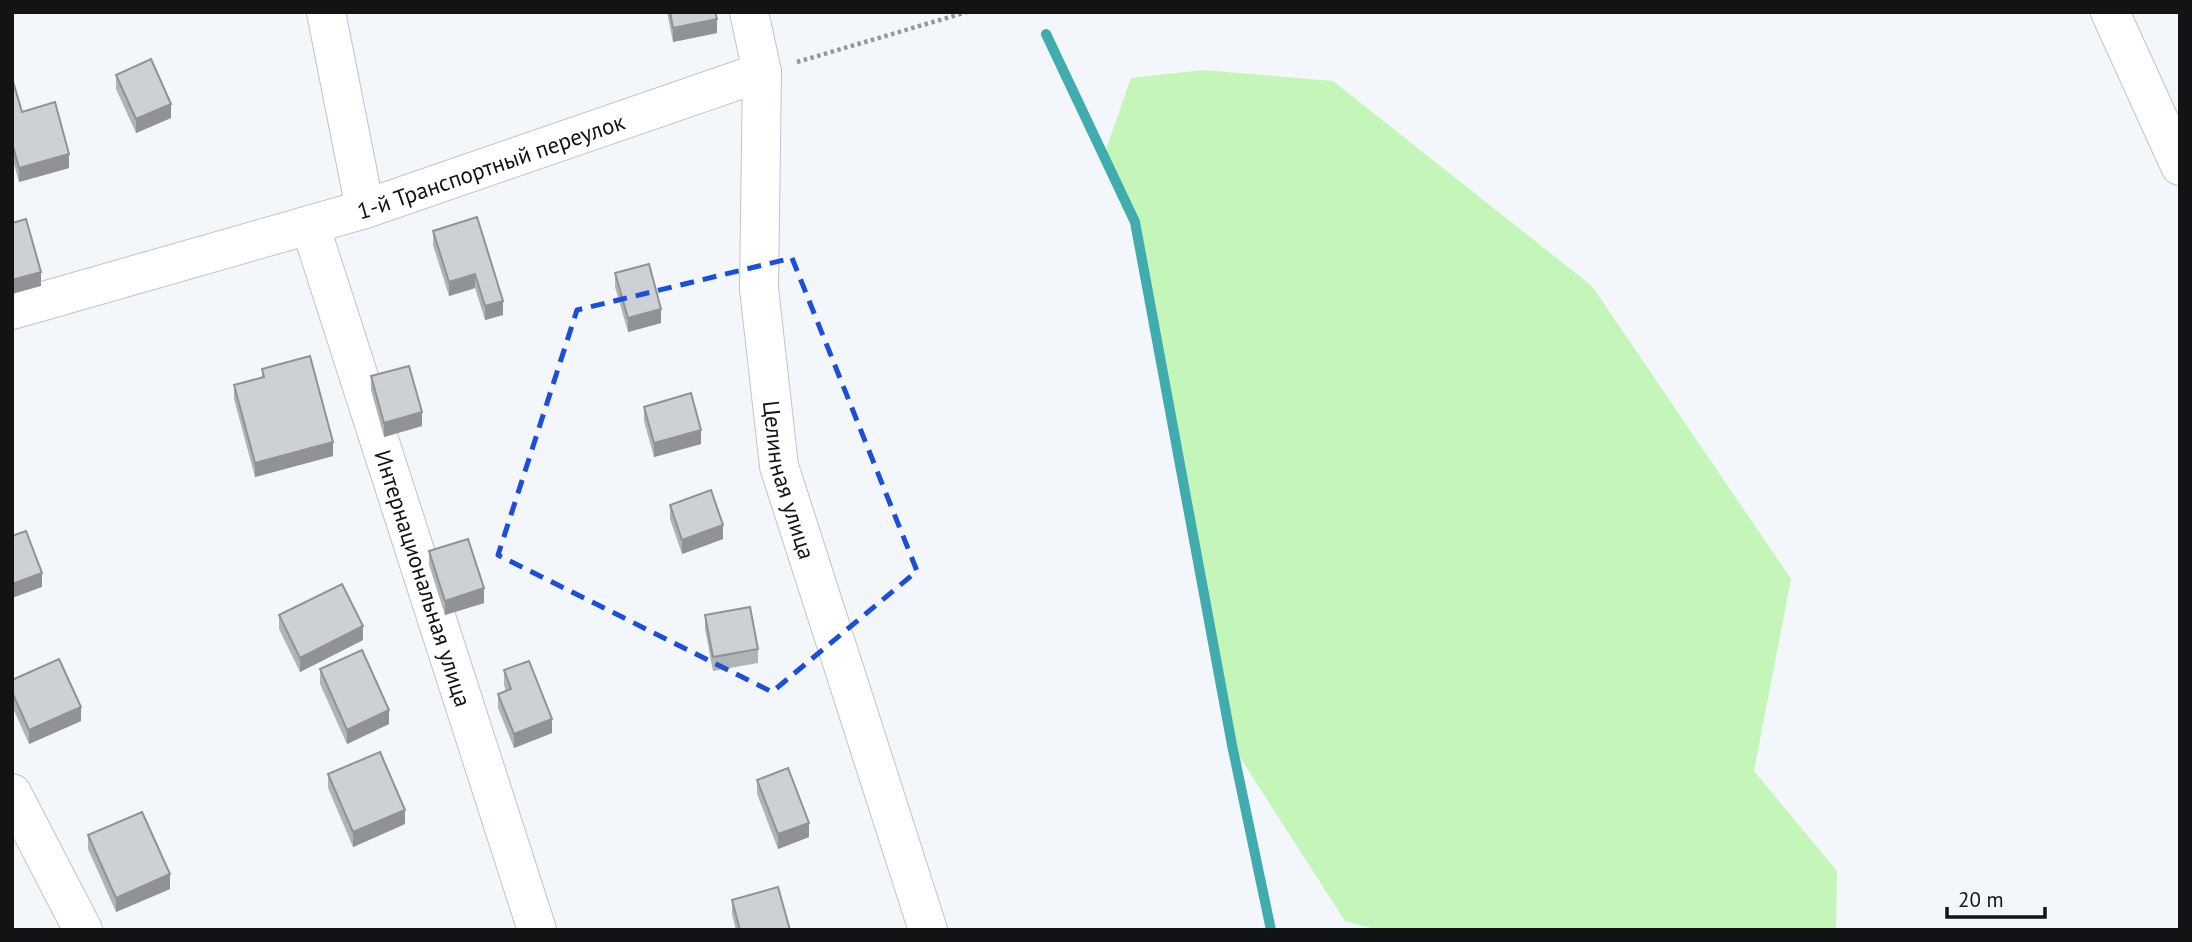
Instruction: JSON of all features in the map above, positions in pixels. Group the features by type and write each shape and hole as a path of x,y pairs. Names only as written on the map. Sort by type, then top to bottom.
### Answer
{"street":[{"path":"326,12 365,209"},
{"name":"Целинная улица","path":"749,12 762,72 759,289 779,466 928,930"},
{"path":"2109,12 2180,166"},
{"name":"1-й Транспортный переулок","path":"12,310 365,209 762,72"},
{"name":"Интернациональная улица","path":"310,225 537,930"},
{"path":"12,793 83,930"}],"path":[{"path":"762,72 967,12"}],"highlighted area":[{"path":"792,258 917,571 772,692 498,555 577,310"}],"green space":[{"path":"1203,70 1333,81 1592,286 1791,579 1754,771 1837,871 1836,930 1378,930 1345,921 1232,745 1135,222 1104,155 1131,78"}],"building":[{"path":"670,12 715,12 717,19 673,28"},
{"path":"151,59 171,104 136,119 116,75"},
{"path":"12,78 22,112 55,102 69,154 19,168 12,143"},
{"path":"477,217 503,301 485,306 475,274 449,282 433,231"},
{"path":"26,219 41,272 12,280 12,223"},
{"path":"649,264 661,309 628,318 615,273"},
{"path":"310,356 333,442 255,463 234,385 264,377 262,369"},
{"path":"409,366 422,412 384,423 371,376"},
{"path":"691,393 701,430 654,443 644,407"},
{"path":"711,490 723,525 682,540 670,505"},
{"path":"26,531 42,573 12,584 12,536"},
{"path":"468,539 484,588 445,601 429,551"},
{"path":"342,584 363,626 300,658 279,615"},
{"path":"750,607 758,649 713,657 705,615"},
{"path":"362,650 389,710 347,730 320,669"},
{"path":"59,659 81,707 29,730 12,692 12,680"},
{"path":"529,661 552,719 514,734 498,694 511,689 504,670"},
{"path":"380,752 405,810 353,832 328,774"},
{"path":"788,768 809,823 778,834 757,780"},
{"path":"142,812 170,874 116,898 88,835"},
{"path":"778,887 790,930 740,930 732,900"}],"waterway":[{"path":"1046,34 1135,222 1232,745 1271,930"}]}
